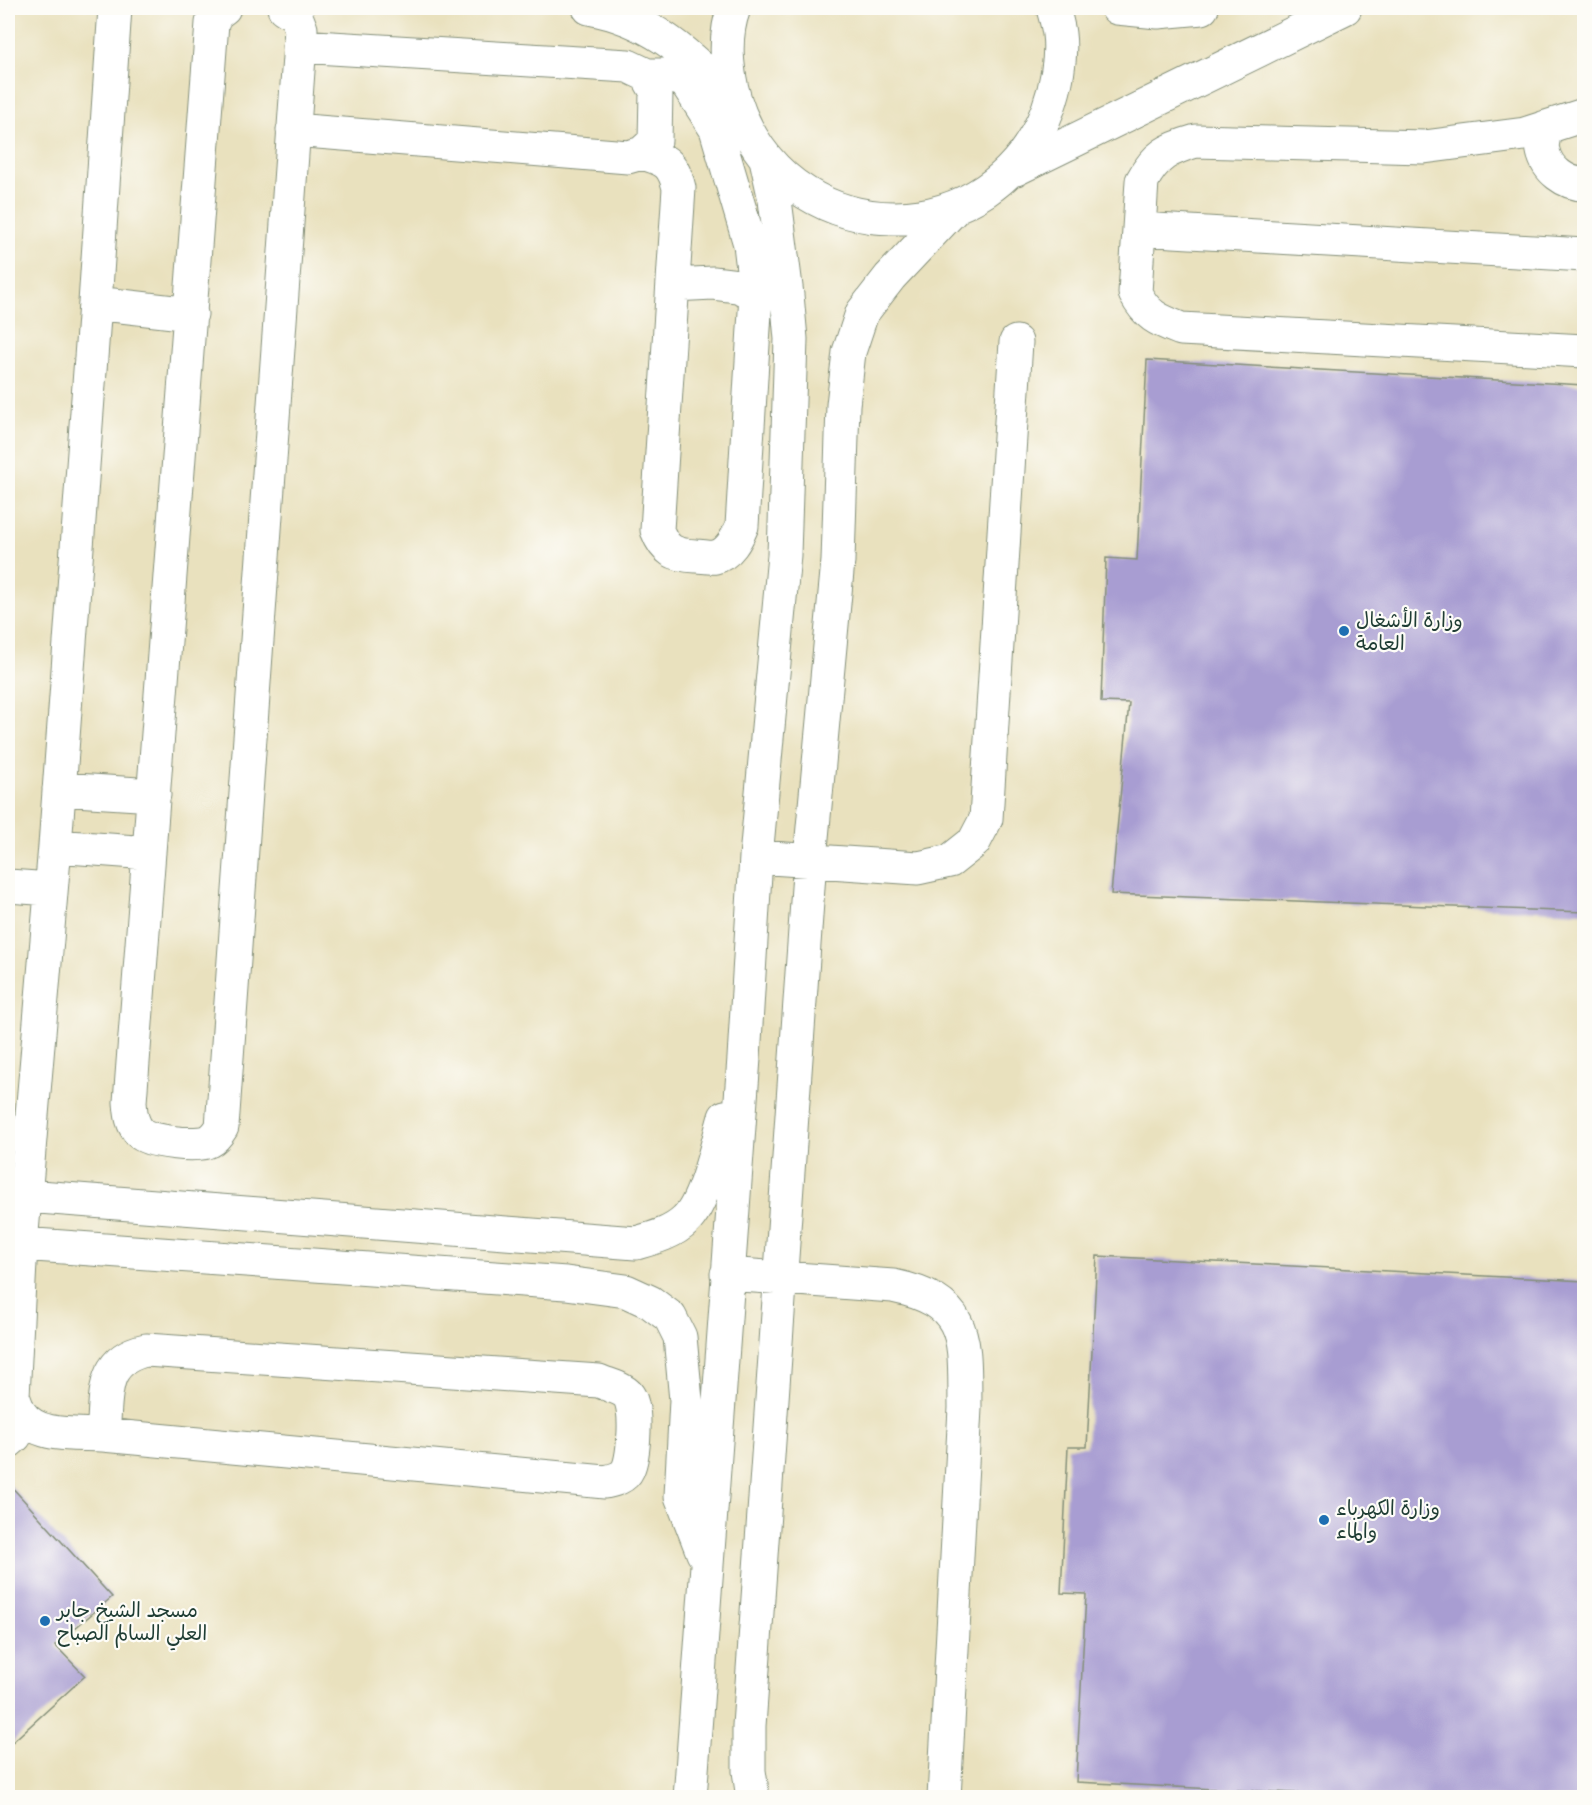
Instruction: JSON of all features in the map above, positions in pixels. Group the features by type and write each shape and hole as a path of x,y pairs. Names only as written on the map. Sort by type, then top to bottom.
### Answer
{"street":[{"path":"104,1435 109,1377 116,1365 129,1354 146,1350 598,1381 628,1395 635,1410 628,1470 618,1479 605,1482 104,1435 47,1432 31,1425 16,1430 19,1412 13,1396 21,1244 55,846 115,8"},
{"path":"224,8 216,14 212,23 130,1101 132,1122 148,1139 198,1145 210,1141 222,1127 301,29 296,16 284,8"},
{"path":"589,8 638,22 671,41 704,69 734,100"},
{"path":"734,8 731,16 727,58 734,100 747,131 766,159 796,188 833,208 874,218 916,217 957,206 985,192 1009,172 1040,132 1057,85 1059,35 1053,8"},
{"path":"1117,8 1158,12 1202,8"},
{"path":"1009,172 1345,8"},
{"path":"299,46 628,66 647,75 670,75 686,82 716,129 750,244 756,295 742,526 735,541 715,557 681,555 672,552 662,543 657,530 679,188 672,166 659,158 642,153"},
{"path":"293,130 628,157 642,153 655,141 656,91 647,75"},
{"path":"1584,115 1525,134 1424,147 1196,141 1170,148 1150,165 1142,181 1135,293 1143,309 1156,319 1181,329 1584,351"},
{"path":"1546,128 1542,149 1549,165 1565,181 1584,184"},
{"path":"690,1797 744,1058 756,857 784,555 790,383 788,295 775,200 766,159"},
{"path":"753,1797 749,1771 749,1726 810,860 838,561 843,405 849,352 862,314 890,277 957,206"},
{"path":"1139,228 1584,255"},
{"path":"673,285 713,283 738,286 756,295"},
{"path":"95,303 191,314"},
{"path":"756,857 918,868 950,861 974,842 986,819 1016,342"},
{"path":"59,789 154,795"},
{"path":"55,846 149,853"},
{"path":"8,886 51,890"},
{"path":"26,1196 636,1243 670,1231 686,1221 697,1207 744,1058"},
{"path":"21,1244 566,1283 626,1291 650,1302 669,1317 680,1337 686,1400 681,1496 707,1563"},
{"path":"727,1274 893,1286 918,1292 943,1307 958,1326 964,1348 965,1408 944,1797"}],"building":[{"name":"وزارة الأشغال العامة","path":"1147,360 1584,385 1584,912 1111,894 1129,703 1101,702 1106,558 1137,560"},
{"name":"وزارة الكهرباء والماء","path":"1097,1256 1584,1281 1584,1798 1390,1798 1076,1782 1086,1594 1061,1593 1068,1447 1087,1447"},
{"name":"مسجد الشيخ جابر العلي السالم الصباح","path":"9,1484 112,1597 55,1645 85,1676 8,1746"}],"place":[{"name":"وزارة الأشغال العامة","path":"1344,631"},
{"name":"وزارة الكهرباء والماء","path":"1324,1520"},
{"name":"مسجد الشيخ جابر العلي السالم الصباح","path":"45,1621"}]}
